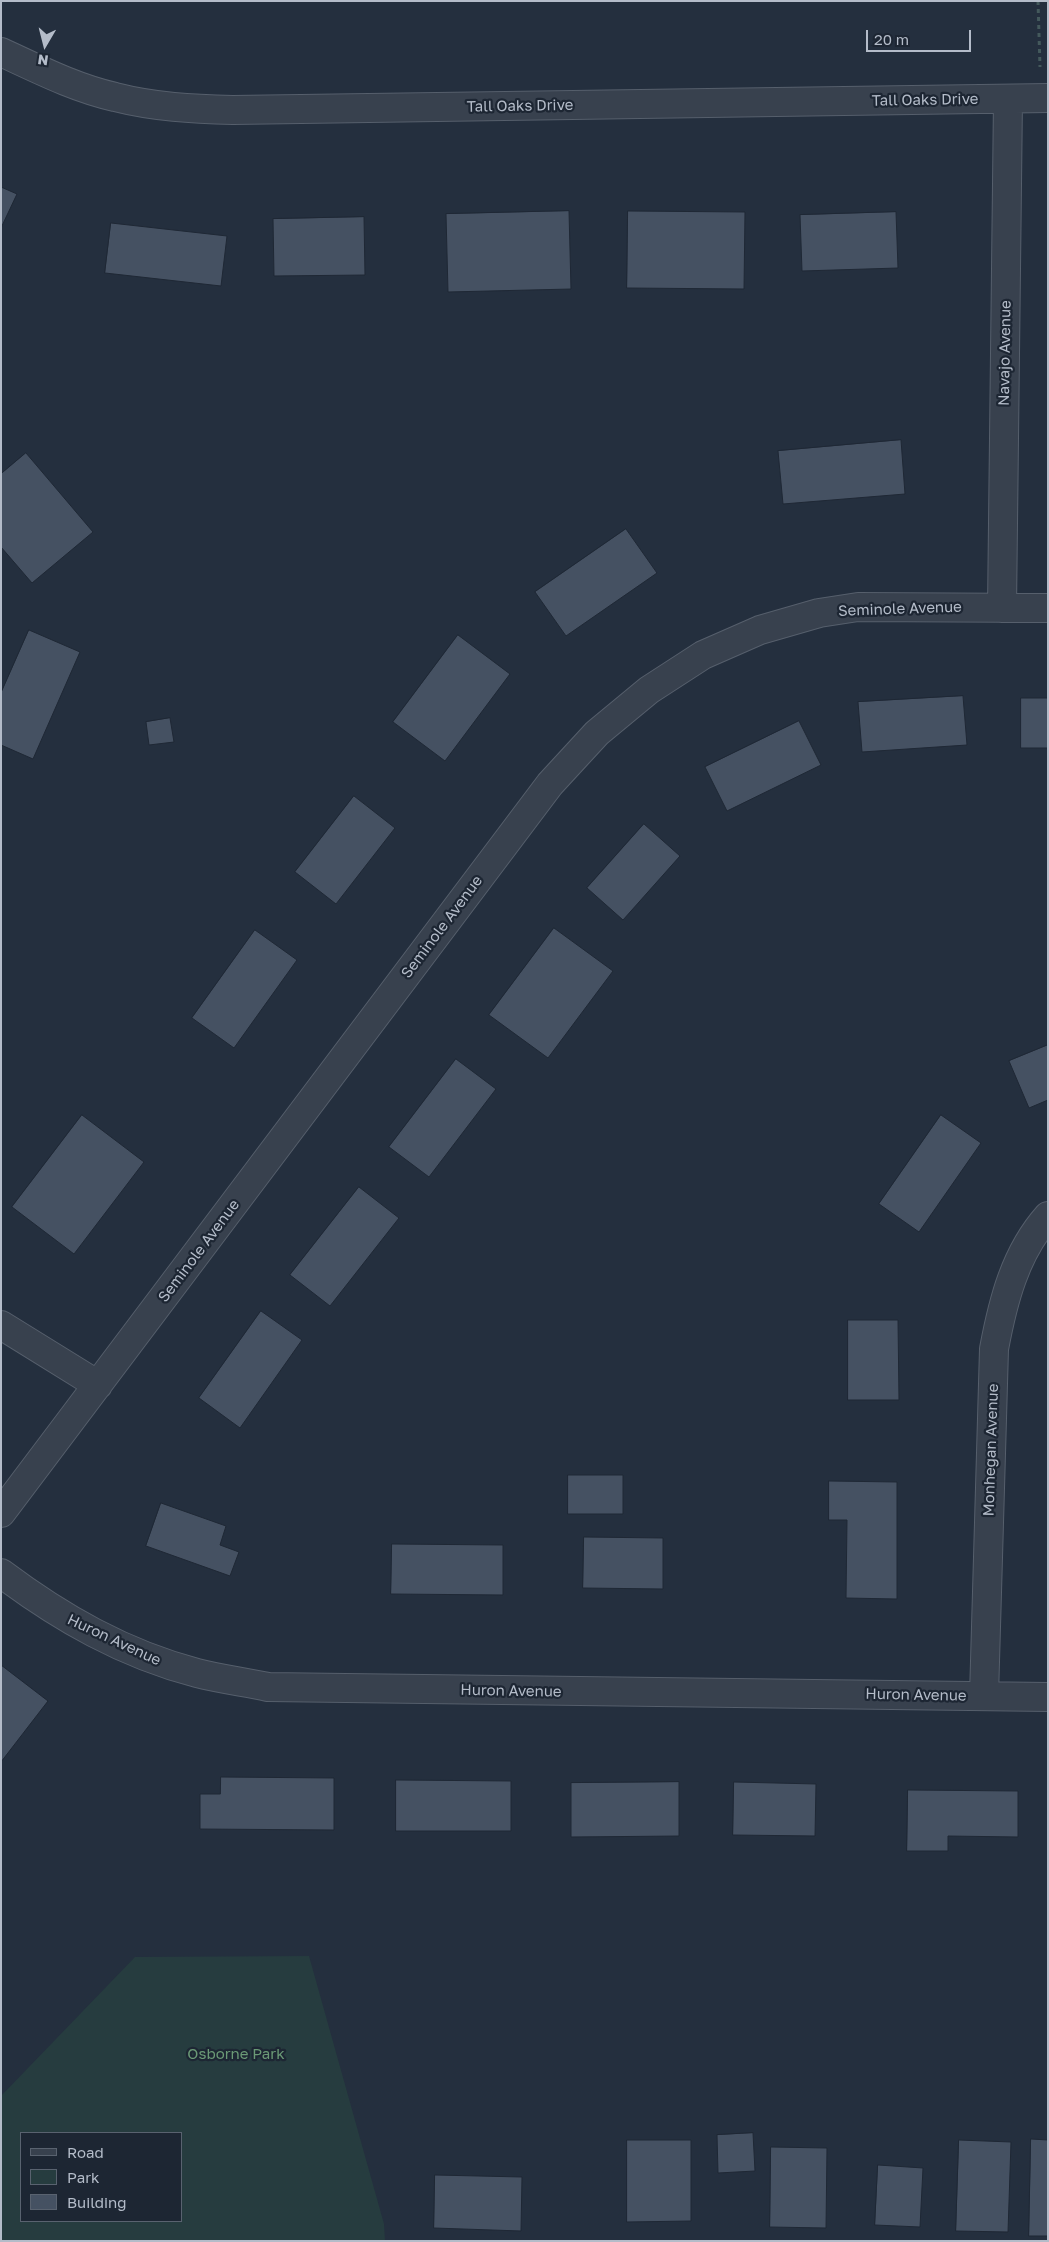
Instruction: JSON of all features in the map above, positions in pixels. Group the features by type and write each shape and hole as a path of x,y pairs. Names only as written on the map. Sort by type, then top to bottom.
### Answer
{"street":[{"name":"Tall Oaks Drive","path":"1,52 54,76 114,97 176,108 232,110 1044,98"},
{"name":"Navajo Avenue","path":"1002,608 1008,99"},
{"name":"Seminole Avenue","path":"1,1513 550,784 597,733 649,690 703,655 760,630 818,613 858,607 1048,608"},
{"name":"Monhegan Avenue","path":"984,1696 994,1349 1002,1304 1018,1262 1040,1225 1048,1216"},
{"path":"1,1325 98,1385"},
{"name":"Huron Avenue","path":"1,1573 43,1604 85,1630 152,1659 198,1673 268,1687 1048,1697"}],"path":[{"path":"1038,1 1044,98"}],"green space":[{"name":"Osborne Park","path":"309,1956 384,2224 385,2241 1,2241 1,2096 135,1957"}],"building":[{"path":"1,187 17,194 1,228"},
{"path":"569,211 571,289 448,292 446,214"},
{"path":"628,211 745,212 744,289 627,288"},
{"path":"896,212 898,268 802,271 800,215"},
{"path":"364,217 365,275 274,276 273,219"},
{"path":"111,223 227,236 221,286 105,273"},
{"path":"901,440 905,494 783,504 778,451"},
{"path":"26,453 93,532 32,583 1,547 1,474"},
{"path":"626,529 657,573 566,636 535,592"},
{"path":"29,630 80,652 33,759 1,745 1,693"},
{"path":"458,635 510,674 445,761 393,722"},
{"path":"963,696 967,745 862,752 858,702"},
{"path":"1021,698 1048,698 1048,748 1021,748"},
{"path":"170,718 174,742 149,745 146,722"},
{"path":"799,721 821,765 727,811 705,767"},
{"path":"354,796 395,828 336,904 295,872"},
{"path":"644,824 680,856 623,920 587,888"},
{"path":"554,928 613,971 548,1058 489,1015"},
{"path":"255,930 297,960 234,1048 192,1018"},
{"path":"1048,1045 1048,1100 1029,1108 1009,1061"},
{"path":"456,1059 496,1089 429,1177 389,1147"},
{"path":"82,1115 144,1162 74,1254 12,1207"},
{"path":"941,1115 981,1143 919,1232 879,1204"},
{"path":"359,1187 399,1218 330,1306 290,1275"},
{"path":"261,1311 302,1340 240,1428 199,1398"},
{"path":"848,1320 898,1320 899,1400 848,1400"},
{"path":"568,1475 623,1475 623,1514 568,1514"},
{"path":"829,1481 897,1482 897,1599 846,1598 847,1520 829,1520"},
{"path":"161,1503 226,1526 220,1545 239,1552 230,1576 146,1546"},
{"path":"584,1537 663,1538 663,1589 583,1588"},
{"path":"392,1544 503,1545 503,1595 391,1594"},
{"path":"1,1665 48,1701 1,1762"},
{"path":"221,1777 334,1778 334,1830 200,1829 200,1794 220,1794"},
{"path":"396,1780 511,1781 511,1831 396,1831"},
{"path":"679,1782 679,1836 571,1837 571,1783"},
{"path":"734,1782 816,1784 815,1836 733,1835"},
{"path":"908,1790 1018,1791 1018,1837 948,1836 948,1851 907,1851"},
{"path":"753,2133 755,2171 718,2173 717,2135"},
{"path":"1031,2139 1048,2140 1048,2236 1029,2236"},
{"path":"627,2140 691,2140 691,2221 627,2222"},
{"path":"959,2140 1011,2142 1008,2232 956,2231"},
{"path":"771,2147 827,2148 826,2228 770,2227"},
{"path":"878,2165 923,2168 920,2227 875,2225"},
{"path":"435,2175 522,2177 521,2231 434,2228"}]}
